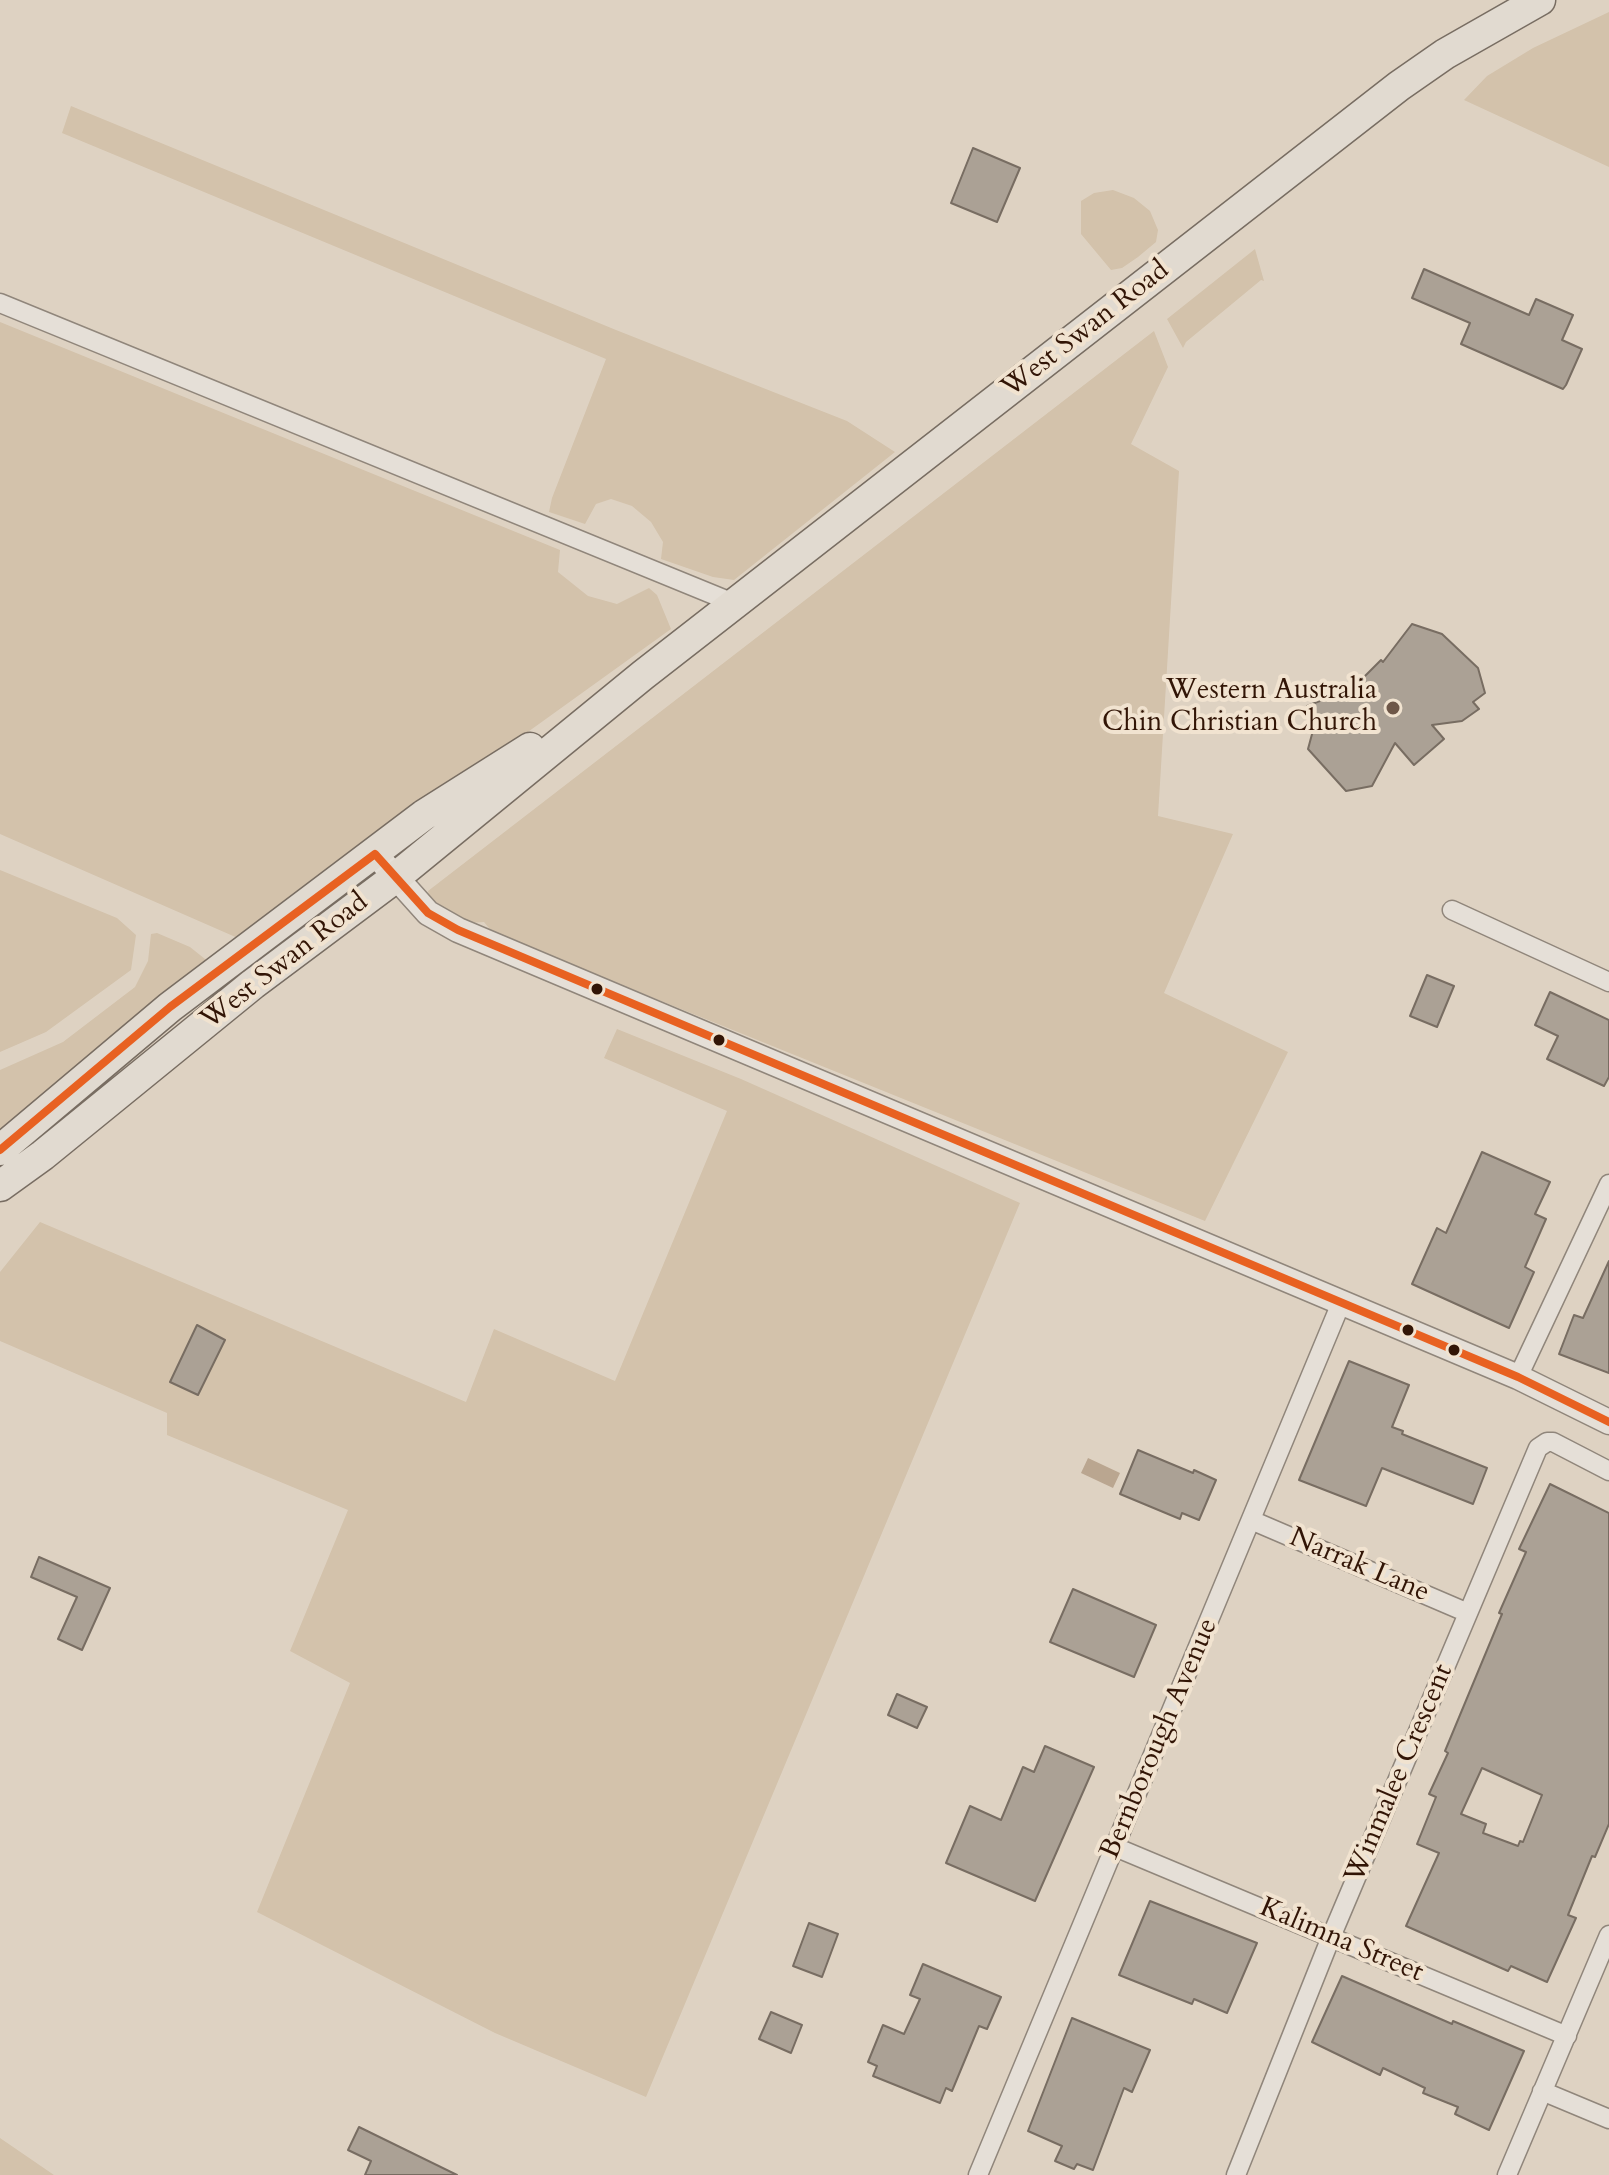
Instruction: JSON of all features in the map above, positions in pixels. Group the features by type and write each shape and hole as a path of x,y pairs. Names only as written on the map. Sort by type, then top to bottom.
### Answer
{"main road":[{"name":"West Swan Road","path":"0,1186 43,1155 253,984 396,877 643,675 1404,81 1540,0"},
{"name":"West Swan Road","path":"0,1150 170,1007 445,800 643,675"}],"street":[{"path":"0,303 736,604"},
{"path":"375,854 428,913 515,957 1518,1377 1609,1422"},
{"path":"1452,910 1609,982"},
{"path":"1518,1377 1609,1184"},
{"name":"Bernborough Avenue","path":"978,2175 1341,1303"},
{"name":"Winmalee Crescent","path":"1236,2175 1331,1937 1538,1448 1553,1442 1609,1471"},
{"name":"Narrak Lane","path":"1251,1520 1468,1613"},
{"name":"Kalimna Street","path":"1115,1847 1567,2036"},
{"path":"1507,2175 1609,1935"},
{"path":"1542,2091 1609,2119"}],"shaded area":[{"path":"1609,12 1609,167 1464,100 1487,76 1533,48"},
{"path":"71,106 616,330 847,421 895,452 734,580 713,577 661,559 663,542 651,522 632,506 611,499 596,504 585,524 549,512 606,359 62,133"},
{"path":"1113,190 1134,198 1150,211 1158,230 1156,242 1122,268 1111,270 1081,234 1081,201 1094,193"},
{"path":"1255,249 1264,281 1261,280 1186,342 1183,348 1167,319"},
{"path":"0,322 560,550 558,572 588,596 617,604 649,588 657,595 671,629 240,939 0,834"},
{"path":"1154,331 1168,367 1131,444 1179,471 1158,816 1233,834 1164,993 1288,1052 1205,1221 493,933 484,922 470,923 446,912 430,900 428,891"},
{"path":"0,870 117,918 136,935 131,970 46,1032 0,1052"},
{"path":"157,933 190,947 210,963 114,1033 32,1113 0,1137 0,1070 63,1042 135,987 148,961 151,934"},
{"path":"617,1029 741,1079 1020,1203 646,2097 495,2033 257,1912 350,1683 290,1651 348,1510 167,1435 167,1413 0,1341 0,1272 40,1222 466,1402 494,1329 615,1381 727,1111 604,1058"},
{"path":"1088,1458 1120,1473 1113,1488 1081,1473"},
{"path":"0,2138 54,2175 0,2175"}],"building":[{"path":"973,148 1020,168 997,222 951,203"},
{"path":"1424,269 1529,315 1536,299 1573,315 1562,340 1582,349 1563,389 1461,344 1470,323 1412,298"},
{"name":"Western Australia Chin Christian Church","path":"1412,624 1442,634 1478,668 1485,693 1473,702 1479,709 1462,721 1432,725 1444,739 1414,765 1395,743 1372,786 1346,791 1308,749 1315,723 1307,706 1353,688 1381,660 1383,662"},
{"path":"1427,975 1454,986 1437,1027 1410,1016"},
{"path":"1550,992 1609,1020 1609,1077 1604,1086 1547,1059 1558,1036 1535,1025"},
{"path":"1482,1152 1550,1182 1535,1214 1546,1219 1525,1267 1534,1272 1509,1328 1412,1284 1437,1228 1446,1233"},
{"path":"1609,1261 1609,1373 1559,1354 1574,1315 1583,1318"},
{"path":"197,1325 225,1340 198,1395 170,1382"},
{"path":"1349,1361 1409,1385 1392,1427 1403,1431 1402,1434 1487,1468 1473,1504 1382,1468 1366,1506 1299,1480"},
{"path":"1138,1450 1216,1480 1199,1520 1182,1513 1180,1519 1120,1494"},
{"path":"1550,1484 1609,1513 1609,1824 1568,1915 1576,1918 1547,1982 1511,1966 1508,1971 1406,1926 1439,1853 1417,1844 1436,1797 1429,1794 1526,1552 1519,1549","holes":["1482,1768 1542,1795 1523,1842 1520,1841 1518,1846 1483,1833 1486,1824 1461,1814"]},
{"path":"39,1557 110,1588 82,1650 58,1639 77,1597 31,1577"},
{"path":"1073,1589 1156,1625 1134,1677 1050,1642"},
{"path":"897,1694 927,1707 917,1728 888,1715"},
{"path":"1045,1746 1094,1767 1035,1901 946,1863 970,1806 1001,1820 1023,1767 1034,1772"},
{"path":"1150,1901 1257,1943 1227,2013 1194,1999 1192,2004 1119,1975"},
{"path":"809,1923 838,1934 822,1977 793,1966"},
{"path":"923,1964 1001,1997 987,2029 979,2026 952,2091 946,2088 940,2103 873,2076 877,2066 868,2062 883,2025 904,2034 920,1999 910,1995"},
{"path":"1342,1976 1452,2024 1453,2021 1524,2051 1489,2130 1455,2114 1458,2107 1423,2093 1425,2088 1383,2068 1380,2075 1312,2042"},
{"path":"771,2012 802,2025 791,2053 759,2039"},
{"path":"1072,2018 1150,2050 1132,2092 1124,2088 1093,2170 1077,2164 1074,2169 1055,2161 1062,2146 1028,2131"},
{"path":"359,2127 457,2175 365,2175 371,2161 348,2150"}],"transit line":[{"path":"0,1150 170,1007 375,854 428,913 458,930 1518,1377 1609,1422"}],"place":[{"name":"Western Australia Chin Christian Church","path":"1393,708"}]}
